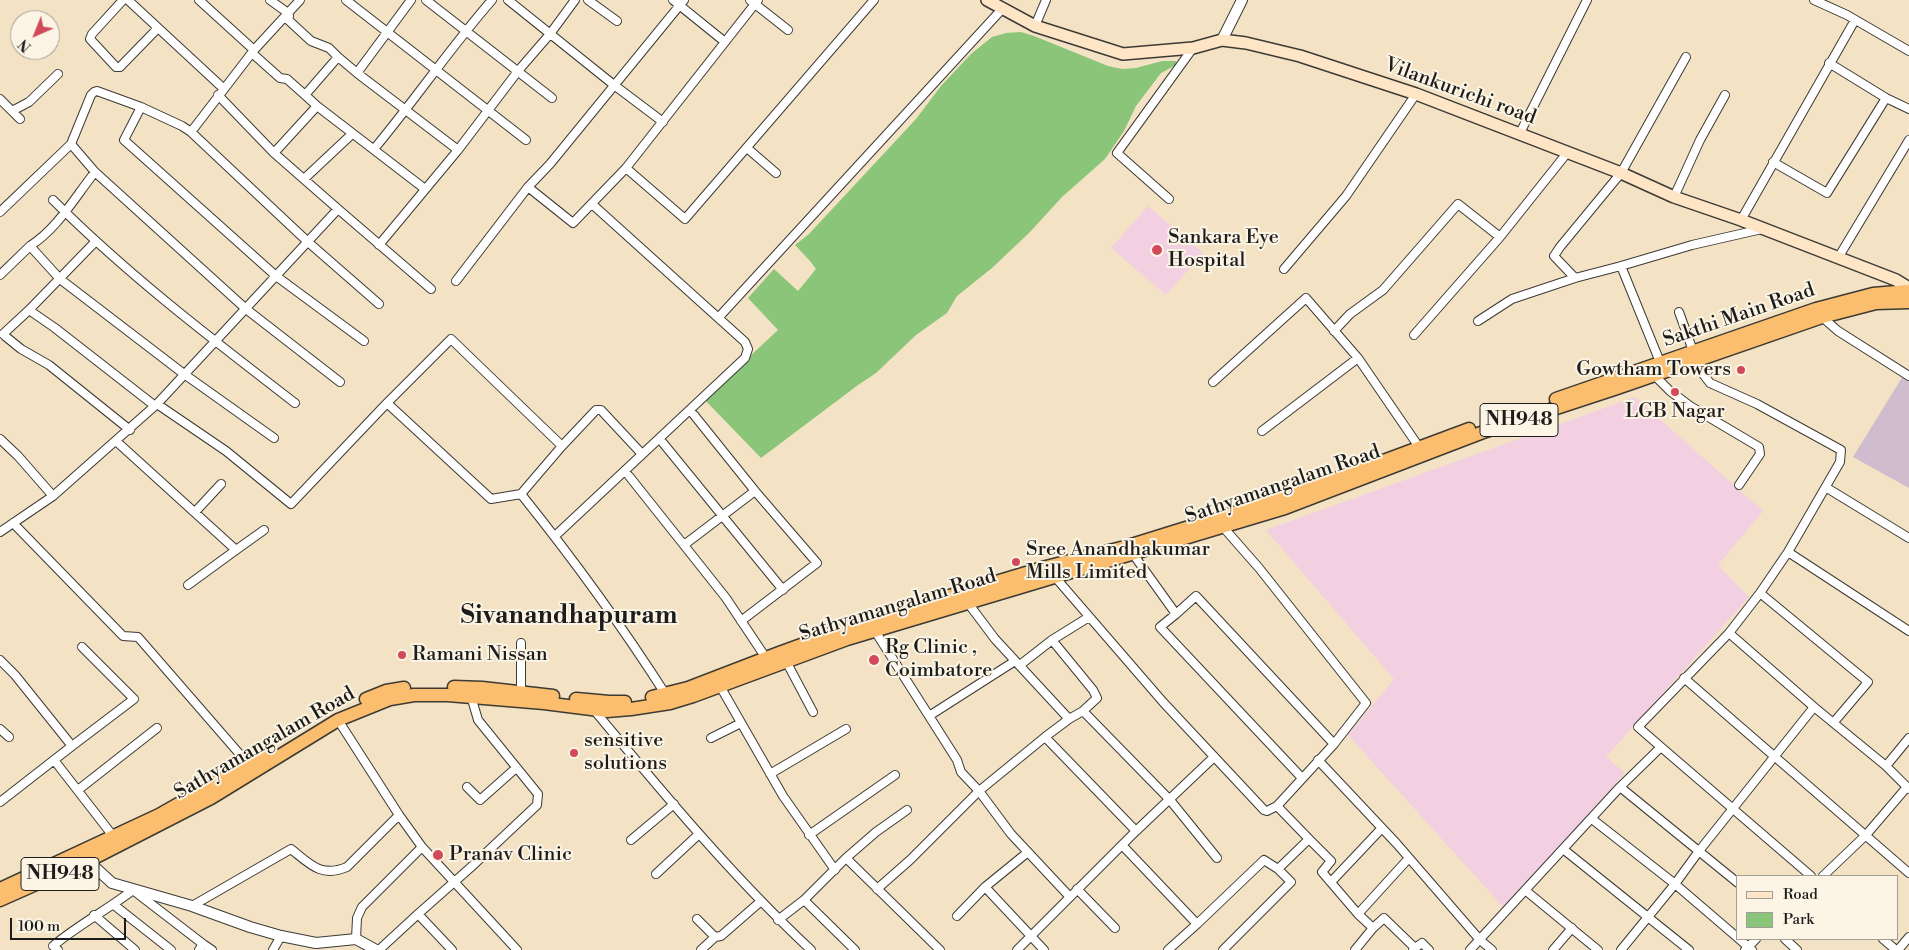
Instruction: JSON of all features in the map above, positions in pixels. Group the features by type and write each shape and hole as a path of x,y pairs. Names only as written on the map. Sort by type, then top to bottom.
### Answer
{"highway":[{"name":"Sakthi Main Road","path":"113,836 252,768 334,714 386,691 411,687 449,686 609,702 631,702 666,695 766,658 858,630 1046,567 1125,547 1292,495 1419,447 1660,362 1693,356 1816,309 1874,294 1909,290"},
{"name":"Sathyamangalam Road","path":"0,900 88,861 211,798 252,768 338,720 390,699 414,696 471,696 607,711 670,703 786,661 858,630 874,631 1285,508 1470,437 1654,375 1693,356 1876,302 1909,302"},
{"name":"NH948","path":"0,889 113,836"}],"main road":[{"name":"Vilankurichi road","path":"987,0 1036,26 1123,54 1193,48 1222,40 1246,43 1300,56 1416,94 1520,133 1567,153 1621,172 1674,197 1741,220 1896,280 1909,290"}],"street":[{"path":"123,0 92,34 90,40 116,67 120,67 157,29"},
{"path":"128,0 221,92 274,153 431,289"},
{"path":"198,0 280,78 287,79 317,106 425,190"},
{"path":"270,0 311,41 329,48 405,111 458,150"},
{"path":"191,132 253,52 300,0"},
{"path":"346,0 526,140"},
{"path":"357,73 412,0"},
{"path":"426,0 552,98"},
{"path":"374,149 492,0"},
{"path":"508,0 663,122"},
{"path":"379,245 458,150 575,0"},
{"path":"588,0 617,21"},
{"path":"626,168 685,220 874,0"},
{"path":"1036,26 1046,0"},
{"path":"1222,40 1242,0"},
{"path":"1520,133 1586,0"},
{"path":"1814,0 1855,20 1909,51"},
{"path":"528,187 573,224 626,168 725,42 754,1 788,30"},
{"path":"456,280 528,187 550,164 679,2 725,42"},
{"path":"719,317 1003,8"},
{"path":"1741,220 1855,20"},
{"path":"1169,199 1117,154 1193,48"},
{"path":"305,95 338,57"},
{"path":"1575,278 1554,256 1621,172 1686,57"},
{"path":"1829,63 1886,98 1909,109"},
{"path":"12,111 29,102 58,74"},
{"path":"0,212 71,144 94,92 141,107 191,132 308,242 378,304"},
{"path":"1284,269 1346,196 1416,94"},
{"path":"1674,197 1700,140 1725,95"},
{"path":"1773,162 1827,193 1886,98"},
{"path":"0,99 20,119"},
{"path":"274,153 317,106"},
{"path":"141,107 124,140 276,276 364,341"},
{"path":"304,179 352,134"},
{"path":"1838,258 1909,140"},
{"path":"71,144 95,172 246,308 340,382"},
{"path":"747,148 776,173"},
{"path":"1414,335 1500,237 1567,153"},
{"path":"0,275 30,246 39,240 65,212 95,172"},
{"path":"53,200 96,241 216,342 295,403"},
{"path":"554,536 745,358 748,349 745,342 719,317 592,204"},
{"path":"1334,331 1350,314 1383,290 1458,204 1500,237"},
{"path":"0,532 53,496 130,430 216,342 338,209"},
{"path":"1478,321 1512,299 1575,278 1692,245 1764,229"},
{"path":"96,241 2,335 48,365 130,430"},
{"path":"30,246 60,278 184,374 274,438"},
{"path":"1621,266 1660,362"},
{"path":"1213,382 1306,298 1358,358 1419,447"},
{"path":"29,310 156,405 226,451 291,504 451,339 562,446"},
{"path":"1678,312 1693,356 1710,383 1757,404 1841,450 1840,462 1788,552 1760,593 1729,633 1638,727 1809,875"},
{"path":"1822,317 1838,331 1909,376"},
{"path":"1262,431 1358,358"},
{"path":"1654,375 1670,391 1690,406 1759,448 1760,454 1740,485"},
{"path":"387,404 492,499 521,494 596,410 601,410 642,454"},
{"path":"694,415 755,491 817,563 741,621"},
{"path":"0,439 18,456 53,496"},
{"path":"116,441 236,550"},
{"path":"663,443 783,590"},
{"path":"629,476 726,598 766,658"},
{"path":"195,512 220,484"},
{"path":"1826,488 1909,538"},
{"path":"684,546 755,491"},
{"path":"521,494 622,627 666,695"},
{"path":"13,523 123,636 138,637 252,768"},
{"path":"1055,577 1163,702 1267,811 1277,806 1334,744 1366,703 1223,527"},
{"path":"188,585 264,530"},
{"path":"1788,552 1909,631"},
{"path":"1133,554 1176,614"},
{"path":"1760,593 1868,682 1834,722"},
{"path":"1302,778 1160,627 1196,596 1334,744"},
{"path":"968,602 995,639 1069,719"},
{"path":"929,716 1018,663 1089,617"},
{"path":"874,631 957,760 961,772 979,791 1028,852 1069,896"},
{"path":"1729,633 1814,707 1886,766 1908,788 1866,835 1824,875"},
{"path":"877,889 910,860 979,791 1045,737 1083,711 1097,698 1093,690 1052,640"},
{"path":"521,643 521,692"},
{"path":"0,802 134,699 82,647"},
{"path":"0,660 15,675 72,746"},
{"path":"786,661 814,712"},
{"path":"1684,678 1909,873"},
{"path":"720,686 783,796 809,835 836,870"},
{"path":"88,861 112,883 192,906 250,927 316,943 356,939 378,950 537,805 538,794 478,720 471,696"},
{"path":"1620,950 1675,884 1814,707"},
{"path":"594,710 699,834 760,902 811,950"},
{"path":"1083,711 1170,800 1217,858"},
{"path":"338,720 399,815 422,847 517,950"},
{"path":"711,738 741,723"},
{"path":"78,790 157,728"},
{"path":"0,729 9,737"},
{"path":"770,774 846,729"},
{"path":"1045,737 1136,831"},
{"path":"1886,766 1909,738"},
{"path":"1470,950 1620,788 1661,747"},
{"path":"1017,950 1076,889 1214,757"},
{"path":"54,760 113,836"},
{"path":"1318,760 1382,828 1480,940 1492,950"},
{"path":"467,787 480,800 516,768"},
{"path":"809,835 895,775"},
{"path":"1620,788 1736,881"},
{"path":"631,840 674,804"},
{"path":"1277,806 1331,861 1322,872 1358,914 1373,928"},
{"path":"778,920 804,900 846,858 907,810"},
{"path":"192,906 291,849 318,870 340,870 347,867 399,815"},
{"path":"1592,819 1675,884 1736,936"},
{"path":"1331,882 1382,828"},
{"path":"656,874 699,834"},
{"path":"1278,870 1309,839"},
{"path":"1122,845 1197,924"},
{"path":"356,939 357,918 362,907 422,847"},
{"path":"1563,849 1689,950"},
{"path":"957,916 985,887 1028,852"},
{"path":"846,858 940,950"},
{"path":"1358,914 1409,858"},
{"path":"1168,950 1264,860 1291,882 1224,950"},
{"path":"985,887 1044,950"},
{"path":"1076,889 1115,928"},
{"path":"58,950 53,946 70,932 94,915 114,905 133,890"},
{"path":"133,890 201,947 212,950"},
{"path":"1525,890 1598,950"},
{"path":"804,900 855,950"},
{"path":"701,950 715,937 721,936 760,902"},
{"path":"114,905 171,950"},
{"path":"418,914 452,950"},
{"path":"94,915 135,950"},
{"path":"1354,950 1384,918 1414,949 1422,943 1429,950"},
{"path":"697,919 715,937"},
{"path":"1553,950 1572,928"},
{"path":"273,950 281,936"},
{"path":"1884,940 1897,950 1909,937"},
{"path":"1786,940 1797,950"}],"shaded area":[{"name":"Sankara Eye Hospital","path":"1148,206 1203,253 1166,295 1111,248"},
{"path":"1906,371 1909,373 1909,488 1853,457"},
{"path":"1635,397 1763,511 1718,565 1749,597 1606,757 1625,773 1505,909 1348,735 1394,679 1266,530"}],"green space":[{"path":"1021,32 1108,66 1122,69 1136,68 1162,61 1176,61 1176,65 1161,73 1136,106 1124,131 1105,159 1062,197 1030,232 992,268 957,296 947,313 916,335 876,373 761,458 704,399 778,330 748,298 774,269 798,291 816,269 795,245 809,234 916,119 941,86 971,54 992,37 1006,33"}],"place":[{"name":"Sankara Eye Hospital","path":"1157,250"},
{"name":"Gowtham Towers","path":"1741,370"},
{"name":"LGB Nagar","path":"1675,392"},
{"name":"Sree Anandhakumar Mills Limited","path":"1016,562"},
{"name":"Ramani Nissan","path":"402,655"},
{"name":"Rg Clinic , Coimbatore","path":"874,660"},
{"name":"sensitive solutions","path":"574,753"},
{"name":"Pranav Clinic","path":"438,855"}],"district":[{"name":"Sivanandhapuram","path":"569,617"}]}
